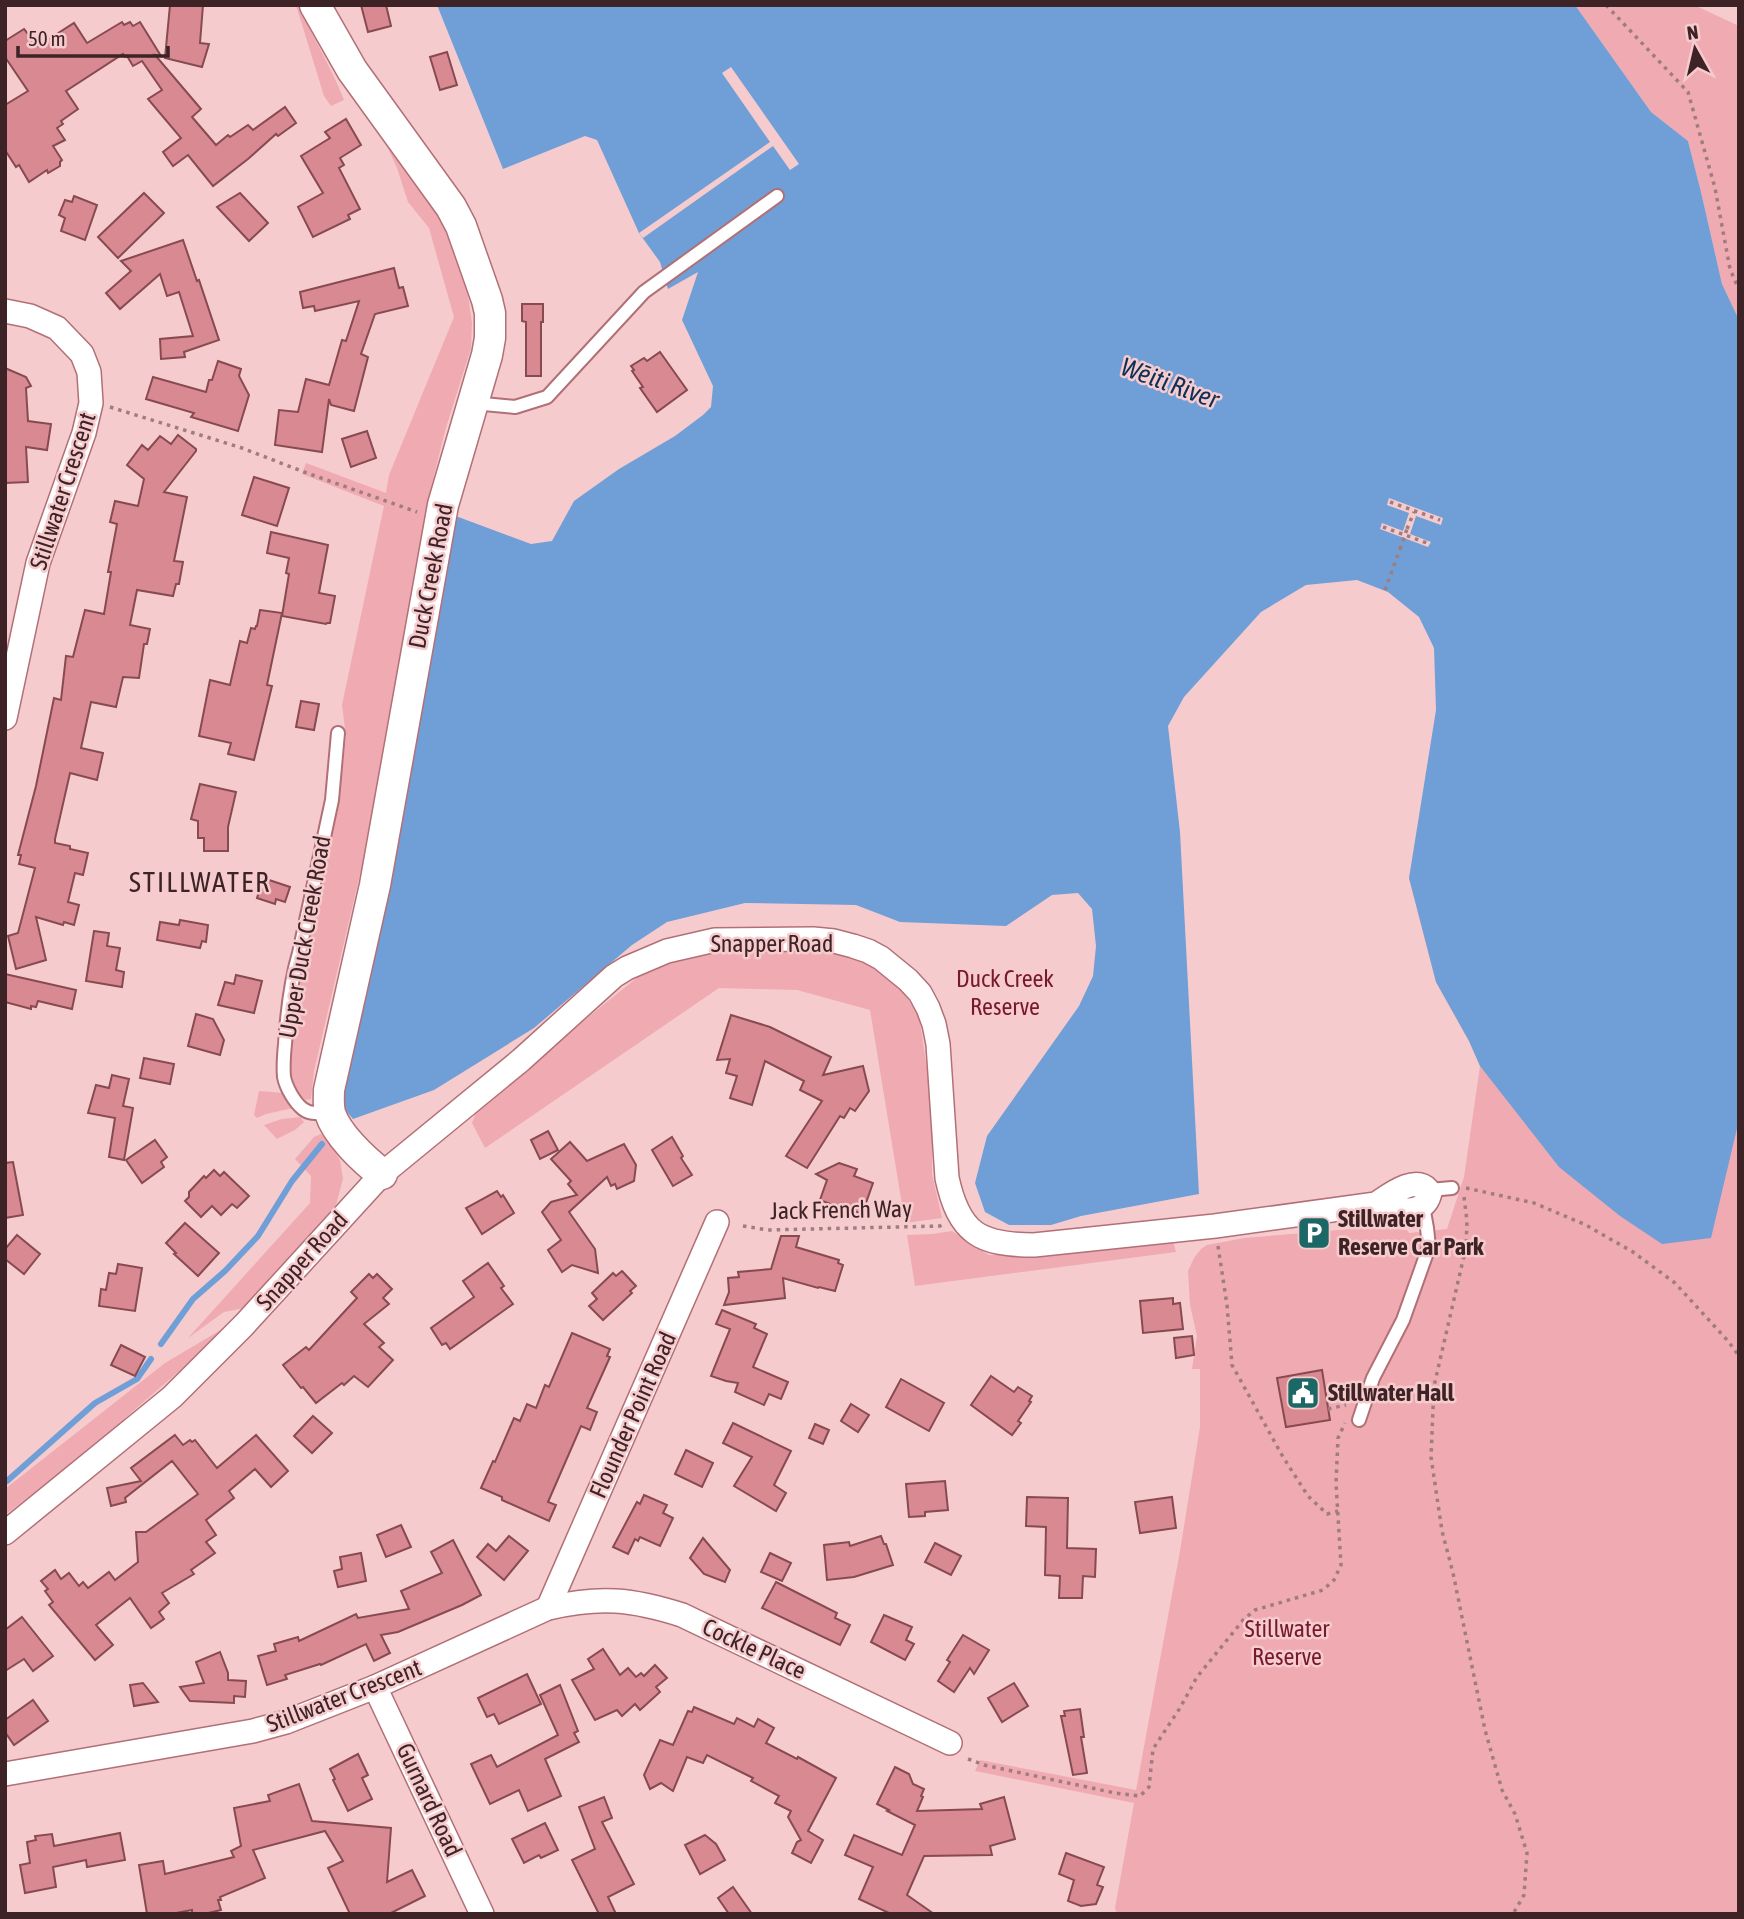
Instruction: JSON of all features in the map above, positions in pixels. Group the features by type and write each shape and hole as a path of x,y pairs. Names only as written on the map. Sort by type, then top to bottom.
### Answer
{"street":[{"name":"Duck Creek Road","path":"316,5 352,70 452,207 485,289 490,313 487,355 443,505 375,885 331,1076 330,1112"},
{"name":"Stillwater Crescent","path":"5,311 30,316 57,328 82,354 89,372 91,402 84,433 38,563 5,718"},
{"name":"Snapper Road","path":"5,1533 172,1397 244,1325 382,1174 521,1059 614,976 667,951 715,940 813,939 868,951 908,980 920,993 928,1008 938,1044 947,1178 951,1198 970,1230 990,1241 1034,1245 1215,1226 1376,1204 1401,1188 1416,1185 1442,1193"},
{"path":"330,1112 334,1122 355,1150 382,1174"},
{"name":"Flounder Point Road","path":"548,1608 717,1222"},
{"name":"Cockle Place","path":"548,1608 568,1603 611,1599 650,1604 682,1615 950,1743"},
{"name":"Stillwater Crescent","path":"5,1774 253,1731 286,1722 375,1687 548,1608"},
{"name":"Gurnard Road","path":"375,1687 482,1914"}],"lane":[{"path":"473,403 515,407 547,397 644,292 777,196"},
{"name":"Upper Duck Creek Road","path":"330,1112 316,1114 304,1110 292,1097 285,1078 284,1057 293,974 332,800 338,733"},
{"path":"1359,1420 1373,1378 1404,1320 1429,1247 1427,1228 1442,1193"}],"path":[{"path":"1606,5 1688,92 1715,188 1730,269 1739,290"},
{"path":"91,402 242,448 418,512"},
{"path":"1390,502 1440,520"},
{"path":"1385,590 1414,511"},
{"path":"1383,527 1427,543"},
{"path":"1407,529 1411,529 1408,536"},
{"path":"1442,1193 1534,1203 1586,1225 1633,1252 1675,1283 1739,1356"},
{"path":"1442,1193 1467,1222 1466,1247 1434,1386 1431,1457 1442,1531 1464,1621 1485,1730 1502,1790 1516,1814 1527,1853 1524,1895 1513,1914"},
{"name":"Jack French Way","path":"743,1226 768,1230 940,1226"},
{"path":"1215,1226 1227,1305 1232,1365 1308,1496 1327,1514 1338,1511"},
{"path":"1328,1409 1346,1405 1350,1394"},
{"path":"968,1759 984,1765 1140,1796 1149,1787 1153,1749 1198,1677 1244,1619 1255,1610 1313,1592"}],"green space":[{"path":"296,5 344,100 331,106 324,96"},
{"path":"1575,5 1694,5 1739,26 1739,320 1722,284 1688,141 1651,112"},
{"path":"382,135 394,148 444,226 468,295 472,323 471,348 445,431 429,496 368,840 314,1071 311,1099 306,1100 297,1094 289,1083 297,983 339,798 346,737 342,705 384,506 302,474 306,463 386,493 389,475 454,317 429,228 408,202"},
{"name":"Stillwater Reserve","path":"1739,827 1739,1914 1117,1914 1115,1908 1134,1803 975,1771 980,1760 1136,1790 1200,1427 1200,1369 1192,1369 1197,1336 1190,1305 1188,1271 1201,1249 1207,1245 1244,1238 1374,1227 1407,1230 1409,1233 1447,1229 1464,1177 1480,1066 1436,982 1409,878"},
{"path":"802,945 858,954 899,987 919,1015 932,1103 932,1174 942,1218 905,1223 870,1010 797,990 719,988 485,1148 472,1123 479,1105 644,972 706,952"},
{"path":"259,1091 284,1093 293,1108 257,1118 254,1115"},
{"path":"300,1117 304,1122 277,1139 264,1125 282,1119"},
{"path":"321,1134 340,1160 343,1179 336,1205 245,1308 224,1312 188,1338 310,1203 311,1176 295,1159 314,1137"},
{"path":"952,1231 989,1255 1041,1255 1173,1241 1176,1252 915,1286 907,1235"},
{"path":"224,1328 191,1361 125,1418 119,1427 5,1515 5,1489 165,1363"}],"water":[{"name":"Wēiti River","path":"437,5 1575,5 1651,112 1688,141 1722,284 1739,320 1739,1120 1711,1238 1662,1244 1620,1216 1559,1167 1480,1066 1436,982 1409,878 1436,710 1434,648 1419,617 1388,592 1357,580 1306,585 1261,612 1184,697 1168,726 1180,832 1199,1194 1081,1216 1051,1225 1009,1225 985,1212 975,1183 987,1136 1079,1006 1093,976 1096,946 1092,909 1078,893 1052,895 1006,926 900,922 856,905 745,903 667,922 632,945 534,1028 434,1090 353,1119 338,1091 453,515 531,544 552,541 574,501 703,415 711,407 713,386 682,320 698,272 668,289 660,262 639,233 597,140 585,136 503,169"}],"pier":[{"path":"731,67 799,164 790,170 773,146 643,238 639,233 770,142 722,73"},
{"path":"1389,498 1443,518 1441,525 1416,516 1410,534 1431,542 1428,547 1380,529 1382,523 1403,531 1409,513 1387,505"}],"building":[{"path":"170,5 203,5 200,43 209,44 202,67 165,58"},
{"path":"361,5 386,5 391,26 368,32"},
{"path":"122,22 124,25 130,22 133,26 140,22 161,56 155,55 201,109 192,117 216,145 228,135 230,137 248,125 253,130 285,107 296,123 278,136 276,134 213,186 188,155 173,166 163,152 181,138 148,99 162,90 142,61 133,66 123,54 66,91 78,109 61,121 63,124 57,128 65,140 53,146 62,160 60,166 48,173 47,170 29,182 19,165 16,167 5,150 5,105 28,91 5,57 5,41 24,29 38,46 74,23 87,43"},
{"path":"447,52 457,85 440,90 430,57"},
{"path":"346,119 361,145 340,158 344,165 339,168 360,209 348,215 350,219 313,237 298,207 323,193 301,156 330,138 325,132"},
{"path":"144,193 164,213 118,258 98,237"},
{"path":"240,193 268,223 249,241 217,207"},
{"path":"74,196 97,205 85,240 61,231 65,218 59,215 65,200 72,202"},
{"path":"183,240 219,340 184,352 185,357 161,359 160,339 193,336 179,292 167,296 160,274 120,309 106,293 131,271 121,261"},
{"path":"394,268 399,288 403,287 408,306 375,314 361,354 368,357 354,411 331,405 329,399 322,452 275,445 279,410 298,412 306,379 329,385 342,340 346,341 359,301 315,311 314,306 303,308 300,292"},
{"path":"522,304 543,304 541,376 526,376 526,322 522,321"},
{"path":"660,352 687,390 657,412 640,388 643,387 631,366 644,358 647,361"},
{"path":"218,361 241,369 239,376 249,395 238,431 191,417 194,413 146,399 153,377 206,392"},
{"path":"5,368 26,377 31,386 26,388 28,421 51,424 47,450 26,447 28,482 5,483"},
{"path":"367,431 376,458 351,467 342,439"},
{"path":"178,435 196,449 164,492 187,497 174,561 183,562 179,584 176,584 173,596 137,590 130,625 150,629 147,644 144,644 139,678 123,677 116,707 91,702 81,748 103,753 97,780 70,773 55,839 55,843 88,853 83,875 75,873 68,902 79,905 74,925 64,922 63,925 36,917 46,960 16,969 8,936 18,933 35,868 19,864 21,855 18,855 36,786 54,698 61,700 66,656 73,657 85,610 104,614 117,524 110,522 115,501 138,506 144,479 127,465 142,445 148,450 160,436 171,444"},
{"path":"254,477 289,488 277,526 242,515"},
{"path":"271,532 328,545 319,593 335,596 330,623 282,616 289,558 267,553"},
{"path":"260,610 282,613 267,685 272,686 254,760 228,754 231,743 199,736 210,680 230,685 240,641 247,643 251,628 255,629 257,626"},
{"path":"301,701 319,704 314,730 296,727"},
{"path":"200,784 236,792 228,827 228,851 204,851 204,838 198,838 198,821 191,819"},
{"path":"263,878 290,887 285,902 276,899 275,904 257,898"},
{"path":"180,920 208,925 206,942 202,941 200,948 157,940 160,922 179,925"},
{"path":"94,931 109,933 107,946 120,948 116,970 124,972 122,987 86,981"},
{"path":"5,974 76,990 72,1009 38,1001 36,1007 31,1006 31,1009 5,1002"},
{"path":"236,975 262,981 254,1013 218,1005 225,982 234,984"},
{"path":"196,1014 213,1019 224,1040 220,1055 188,1046"},
{"path":"731,1015 770,1027 831,1057 823,1075 863,1066 869,1091 855,1111 850,1108 844,1118 840,1116 807,1168 786,1156 822,1101 800,1090 804,1081 765,1061 752,1105 730,1098 737,1076 726,1073 730,1059 717,1060"},
{"path":"144,1058 174,1064 170,1084 140,1078"},
{"path":"112,1075 129,1079 123,1106 133,1108 124,1160 109,1157 115,1118 88,1113 96,1085 109,1088"},
{"path":"548,1131 558,1150 540,1159 531,1140"},
{"path":"672,1137 692,1175 673,1186 652,1150"},
{"path":"155,1140 167,1157 161,1162 164,1167 142,1183 126,1160"},
{"path":"570,1142 587,1161 624,1144 636,1165 634,1181 617,1189 615,1184 611,1186 607,1177 569,1212 595,1249 598,1273 572,1265 562,1272 548,1250 561,1240 542,1212 551,1202 577,1195 568,1184 571,1181 551,1159"},
{"path":"13,1162 23,1215 5,1218 5,1163"},
{"path":"839,1163 857,1169 854,1176 873,1183 862,1214 820,1200 827,1180 816,1174"},
{"path":"214,1170 220,1176 224,1172 249,1196 237,1208 232,1204 221,1215 212,1206 201,1217 185,1201 189,1192 204,1176 206,1178"},
{"path":"497,1191 501,1197 503,1195 514,1213 482,1234 466,1208"},
{"path":"185,1223 219,1253 198,1276 166,1243"},
{"path":"17,1235 40,1254 24,1274 5,1259 5,1249"},
{"path":"781,1236 799,1236 796,1247 839,1260 838,1263 843,1265 835,1291 783,1278 785,1298 724,1305 729,1292 728,1278 739,1277 738,1272 771,1269"},
{"path":"488,1263 513,1304 450,1349 446,1343 442,1345 431,1328 474,1297 463,1281"},
{"path":"118,1264 142,1268 135,1311 99,1306 101,1289 106,1290 109,1273 116,1274"},
{"path":"622,1271 636,1286 603,1320 589,1306 597,1299 592,1293 613,1273 616,1276"},
{"path":"369,1274 373,1278 377,1274 392,1289 383,1298 389,1304 364,1324 384,1343 379,1347 393,1360 368,1387 354,1376 316,1403 283,1365 306,1347 309,1350 357,1298 351,1292"},
{"path":"1173,1298 1173,1304 1180,1303 1183,1329 1143,1333 1140,1301"},
{"path":"722,1310 756,1324 754,1328 767,1334 753,1367 788,1382 781,1399 769,1394 764,1405 735,1392 738,1383 711,1376 730,1329 716,1324"},
{"path":"572,1333 610,1349 607,1356 610,1357 587,1408 597,1412 590,1430 581,1426 548,1502 556,1505 549,1521 481,1488 514,1418 520,1421 527,1404 536,1408 545,1385 549,1387"},
{"path":"1192,1336 1194,1355 1176,1358 1174,1338"},
{"path":"121,1345 145,1357 135,1376 111,1365"},
{"name":"Stillwater Hall","path":"1322,1370 1330,1420 1286,1427 1277,1378"},
{"path":"991,1376 1014,1392 1018,1387 1032,1396 1018,1421 1021,1423 1012,1435 971,1405"},
{"path":"901,1379 944,1403 929,1431 886,1407"},
{"path":"851,1404 869,1415 858,1432 841,1421"},
{"path":"313,1416 332,1433 312,1453 294,1436"},
{"path":"733,1423 791,1451 774,1485 786,1493 776,1511 734,1486 752,1457 723,1443"},
{"path":"815,1424 829,1430 823,1444 809,1438"},
{"path":"175,1435 183,1445 195,1440 217,1468 256,1435 288,1471 271,1487 255,1469 229,1491 234,1498 206,1520 216,1535 206,1542 215,1553 191,1570 194,1574 162,1593 169,1603 159,1612 164,1619 151,1628 130,1598 96,1625 113,1645 95,1660 49,1605 53,1602 45,1591 48,1589 41,1581 55,1570 61,1579 69,1573 79,1586 83,1582 88,1588 109,1572 115,1580 138,1562 136,1532 146,1532 198,1494 172,1461 125,1498 126,1502 111,1506 107,1488 141,1481 131,1468"},
{"path":"686,1450 713,1463 702,1487 675,1474"},
{"path":"945,1481 948,1510 909,1517 906,1484"},
{"path":"644,1495 667,1505 663,1513 673,1518 660,1546 640,1537 638,1541 635,1539 628,1554 613,1547 637,1502 640,1504"},
{"path":"1027,1497 1068,1498 1067,1548 1096,1549 1095,1577 1083,1576 1082,1598 1059,1598 1060,1576 1045,1575 1046,1527 1026,1526"},
{"path":"1172,1497 1176,1528 1140,1533 1135,1502"},
{"path":"401,1525 411,1547 386,1557 377,1535"},
{"path":"509,1536 528,1551 504,1580 477,1557 488,1544 496,1551"},
{"path":"881,1536 893,1565 854,1577 827,1580 824,1545 849,1542 850,1546"},
{"path":"703,1538 730,1570 725,1582 704,1574 690,1558"},
{"path":"453,1540 481,1595 398,1632 381,1635 390,1653 374,1661 366,1644 321,1665 285,1675 287,1679 267,1685 258,1656 276,1651 274,1644 298,1637 299,1641 356,1614 358,1618 409,1609 401,1591 442,1573 431,1552"},
{"path":"935,1543 961,1556 951,1575 925,1562"},
{"path":"361,1553 366,1581 338,1587 334,1571 342,1569 340,1557"},
{"path":"770,1553 791,1563 782,1581 761,1572"},
{"path":"776,1582 837,1613 835,1618 850,1625 840,1645 762,1608"},
{"path":"884,1615 912,1627 906,1640 914,1644 905,1660 871,1642"},
{"path":"22,1617 53,1656 33,1671 24,1659 5,1671 5,1630"},
{"path":"963,1635 989,1650 974,1674 970,1668 954,1692 938,1681 950,1662 947,1660"},
{"path":"603,1649 620,1675 628,1668 636,1677 641,1673 644,1676 655,1665 667,1678 656,1687 660,1692 640,1710 635,1704 622,1716 617,1710 595,1720 572,1680 594,1669 588,1659"},
{"path":"220,1652 228,1680 246,1681 245,1697 234,1696 234,1703 190,1701 180,1687 204,1683 196,1662"},
{"path":"527,1674 541,1704 499,1724 494,1714 487,1717 478,1698"},
{"path":"143,1683 158,1702 134,1706 130,1685"},
{"path":"1014,1683 1028,1706 1002,1722 988,1698"},
{"path":"560,1685 578,1731 574,1733 579,1742 545,1759 561,1796 528,1811 519,1790 490,1804 471,1764 491,1755 497,1767 558,1735 540,1695"},
{"path":"33,1700 48,1721 14,1745 5,1732 5,1720"},
{"path":"694,1707 734,1724 737,1718 754,1727 758,1719 774,1728 766,1743 836,1778 808,1831 823,1840 811,1863 792,1853 797,1842 801,1840 788,1817 791,1811 775,1803 779,1796 751,1781 753,1778 707,1755 703,1763 687,1757 673,1791 661,1783 650,1789 644,1775 660,1740 673,1745 688,1711 692,1712"},
{"path":"1080,1709 1087,1773 1073,1775 1061,1716 1065,1716 1064,1711"},
{"path":"358,1754 368,1775 362,1778 372,1799 348,1811 330,1769"},
{"path":"895,1767 909,1774 913,1784 924,1789 917,1811 982,1809 980,1804 1004,1797 1015,1839 990,1846 992,1855 924,1856 907,1895 934,1914 891,1914 859,1899 873,1867 845,1855 854,1835 902,1855 915,1825 877,1804"},
{"path":"299,1784 312,1821 391,1828 387,1882 412,1870 425,1896 389,1914 350,1914 328,1868 343,1861 325,1831 253,1850 265,1878 220,1897 221,1900 218,1900 221,1910 204,1914 192,1914 192,1910 171,1914 147,1914 139,1865 163,1861 165,1874 234,1857 231,1851 241,1846 234,1808 270,1801 268,1795"},
{"path":"604,1797 612,1818 602,1822 634,1884 608,1897 616,1914 599,1914 572,1860 595,1849 579,1807"},
{"path":"545,1823 558,1850 541,1858 539,1855 524,1863 512,1839"},
{"path":"120,1833 125,1860 87,1867 86,1860 53,1867 56,1887 25,1893 20,1865 30,1863 27,1842 36,1840 35,1836 52,1834 54,1846"},
{"path":"705,1835 716,1844 725,1860 700,1874 685,1845"},
{"path":"1066,1853 1104,1867 1097,1885 1103,1887 1096,1904 1081,1906 1068,1901 1074,1880 1059,1874"},
{"path":"733,1887 752,1914 729,1914 718,1898"}],"waterway":[{"path":"161,1344 193,1299 225,1271 258,1236 292,1181 322,1144"},
{"path":"7,1481 95,1403 137,1379 151,1359"}],"place":[{"name":"Stillwater Reserve Car Park","path":"1314,1233"},
{"name":"Stillwater Hall","path":"1303,1393"}],"district":[{"name":"STILLWATER","path":"200,882"}],"park label":[{"name":"Duck Creek Reserve","path":"1005,993"}]}
